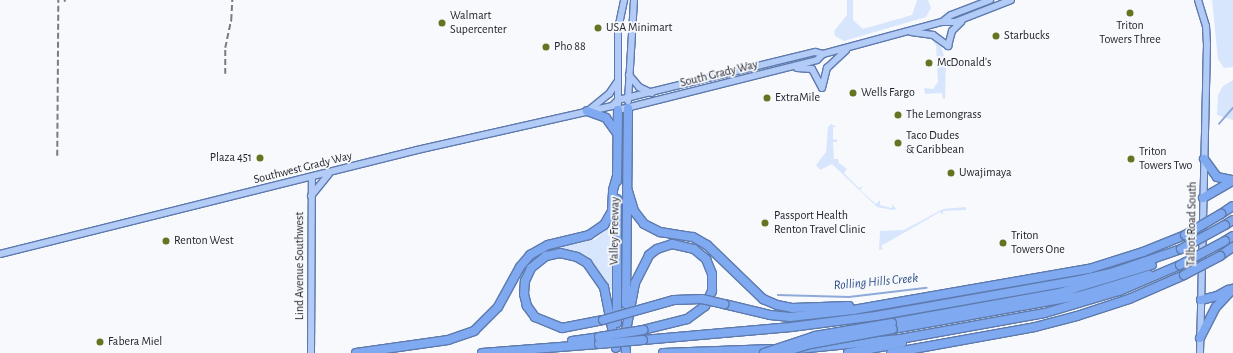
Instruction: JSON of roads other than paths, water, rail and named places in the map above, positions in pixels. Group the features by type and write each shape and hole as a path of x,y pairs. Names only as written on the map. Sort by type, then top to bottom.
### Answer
{"highway":[{"name":"Valley Freeway","path":"615,108 618,135 616,351"},
{"name":"Valley Freeway","path":"626,353 628,108"},
{"path":"587,111 606,118 618,135"},
{"path":"1204,158 1217,177 1233,181"},
{"path":"356,353 448,340 474,331 498,307 520,267 530,255 548,245 589,235 604,225 612,210 617,176"},
{"path":"1203,198 1233,181"},
{"path":"627,188 634,210 644,224 660,232 693,237 704,243 715,251 750,289 777,305 817,308 902,301"},
{"path":"616,351 604,287 587,263 572,255 560,253 546,256 531,268 525,281 524,294 527,306 535,317 562,328 603,320 674,300 702,299 770,315 800,317 1089,269 1138,254 1186,235 1233,206"},
{"path":"781,353 811,344 893,326 1088,286 1152,265 1233,220"},
{"path":"663,353 805,349 892,340 1068,308 1135,285 1180,265 1233,236"},
{"path":"599,341 644,330 687,319 705,306 712,291 712,274 706,259 694,249 672,244 657,249 649,255 635,283 625,336"},
{"path":"891,353 1034,327 1070,318 1128,299 1184,275 1220,256 1233,247"},
{"path":"482,353 599,341 643,340 791,327 937,306 1114,272 1181,249"},
{"path":"764,353 815,336 893,326 1083,294 1171,269"},
{"path":"1201,300 1217,296 1233,285"},
{"path":"1200,338 1216,306 1233,289"},
{"path":"848,353 933,338 951,330"}],"main road":[{"path":"615,108 618,100 618,30 624,0"},
{"path":"628,108 634,0"},
{"name":"South Grady Way","path":"942,22 951,15 990,0"},
{"name":"South Grady Way","path":"618,100 628,99 815,52 823,54 849,48 942,22 955,22 1011,0"},
{"name":"Talbot Road South","path":"1198,0 1205,21 1207,44 1200,353"},
{"path":"907,32 933,35 948,46 954,28 966,18"},
{"path":"789,67 812,70 822,88 830,65 849,48"},
{"name":"South Grady Way","path":"615,108 628,108 817,60 823,54"},
{"path":"629,75 639,87 652,93"},
{"path":"587,111 609,94 617,82"},
{"name":"Southwest Grady Way","path":"0,254 329,174 417,150 587,111 615,108"},
{"path":"311,196 329,174"},
{"name":"Lind Avenue Southwest","path":"311,350 312,178"}],"waterway":[{"path":"1219,124 1233,108"},
{"name":"Rolling Hills Creek","path":"778,295 849,297 926,288"}],"railway":[{"path":"57,156 58,0"},
{"path":"225,74 225,48 231,20 232,0"}],"place":[{"name":"Triton Towers Three","path":"1130,13"},
{"name":"Walmart Supercenter","path":"442,23"},
{"name":"USA Minimart","path":"598,28"},
{"name":"Starbucks","path":"996,36"},
{"name":"Pho 88","path":"546,47"},
{"name":"McDonald's","path":"929,63"},
{"name":"Wells Fargo","path":"853,93"},
{"name":"ExtraMile","path":"767,98"},
{"name":"The Lemongrass","path":"898,115"},
{"name":"Taco Dudes & Caribbean","path":"898,143"},
{"name":"Plaza 451","path":"260,158"},
{"name":"Triton Towers Two","path":"1131,159"},
{"name":"Uwajimaya","path":"951,173"},
{"name":"Passport Health Renton Travel Clinic","path":"765,223"},
{"name":"Renton West","path":"166,241"},
{"name":"Triton Towers One","path":"1003,243"},
{"name":"Fabera Miel","path":"100,342"}]}
